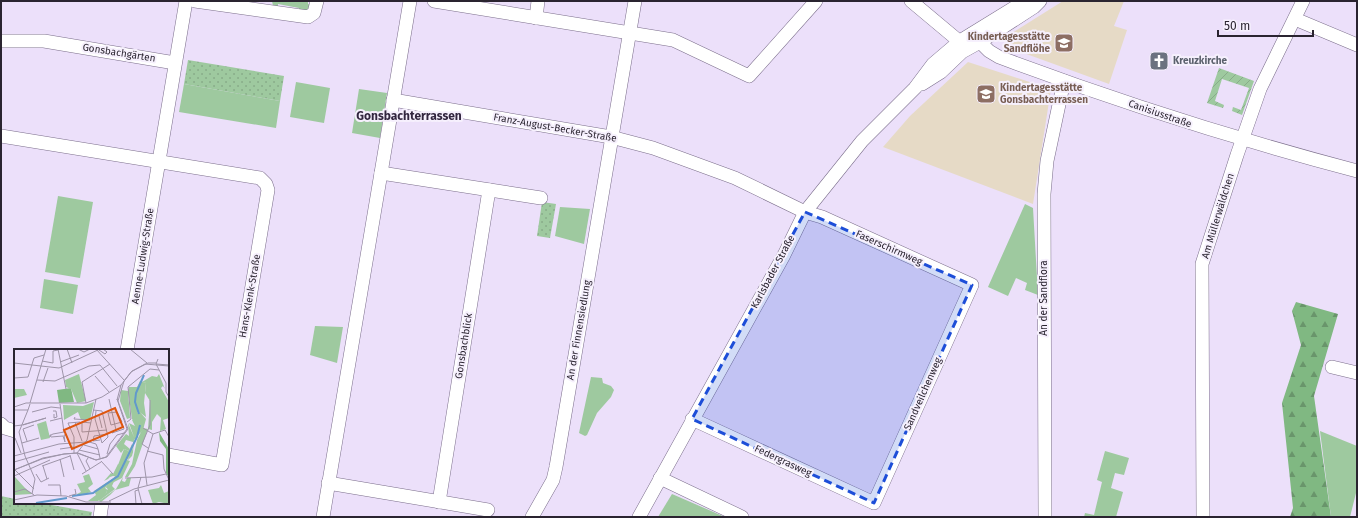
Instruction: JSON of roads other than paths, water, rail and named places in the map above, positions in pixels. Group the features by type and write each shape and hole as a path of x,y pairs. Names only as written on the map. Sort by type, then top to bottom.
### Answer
{"street":[{"path":"175,63 186,1"},
{"path":"195,1 308,17 314,13 317,1"},
{"path":"249,9 262,1"},
{"path":"323,517 410,1"},
{"path":"434,1 673,40 749,76 816,1"},
{"path":"536,18 538,1"},
{"name":"An der Finnensiedlung","path":"532,517 553,480 556,467 635,1"},
{"path":"911,1 964,45"},
{"name":"Karlsbader Straße","path":"976,38 1025,1"},
{"name":"Karlsbader Straße","path":"639,517 784,255 805,212 862,141 915,88 933,64 976,38 1034,7 1040,1"},
{"name":"Am Müllerwäldchen","path":"1203,517 1202,264 1260,89 1283,39 1295,19 1303,1"},
{"path":"1295,19 1357,45"},
{"name":"Canisiusstraße","path":"976,38 989,51 999,57 1064,81 1242,140 1357,171"},
{"name":"Gonsbachgärten","path":"1,41 44,41 175,63"},
{"name":"Aenne-Ludwig-Straße","path":"127,349 175,63"},
{"name":"An der Sandflora","path":"1045,517 1044,194 1047,161 1064,81"},
{"name":"Franz-August-Becker-Straße","path":"393,100 611,137 653,148 735,178 805,212"},
{"path":"1,136 158,162"},
{"name":"Hans-Klenk-Straße","path":"158,162 260,178 266,184 268,190 222,465 169,455"},
{"path":"381,172 541,198"},
{"name":"Gonsbachblick","path":"439,502 489,190"},
{"name":"Faserschirmweg","path":"805,212 822,217 972,285"},
{"name":"Sandveilchenweg","path":"874,503 972,285"},
{"path":"1332,367 1357,373"},
{"name":"Federgrasweg","path":"692,419 874,503"},
{"path":"1,424 5,428 14,431"},
{"path":"660,478 742,517"},
{"path":"328,483 488,510"},
{"path":"100,517 102,504"}],"place":[{"name":"Kindertagesstätte Sandflöhe","path":"1064,43"},
{"name":"Kreuzkirche","path":"1159,61"},
{"name":"Kindertagesstätte Gonsbachterrassen","path":"986,94"}],"district":[{"name":"Gonsbachterrassen","path":"409,116"}]}
